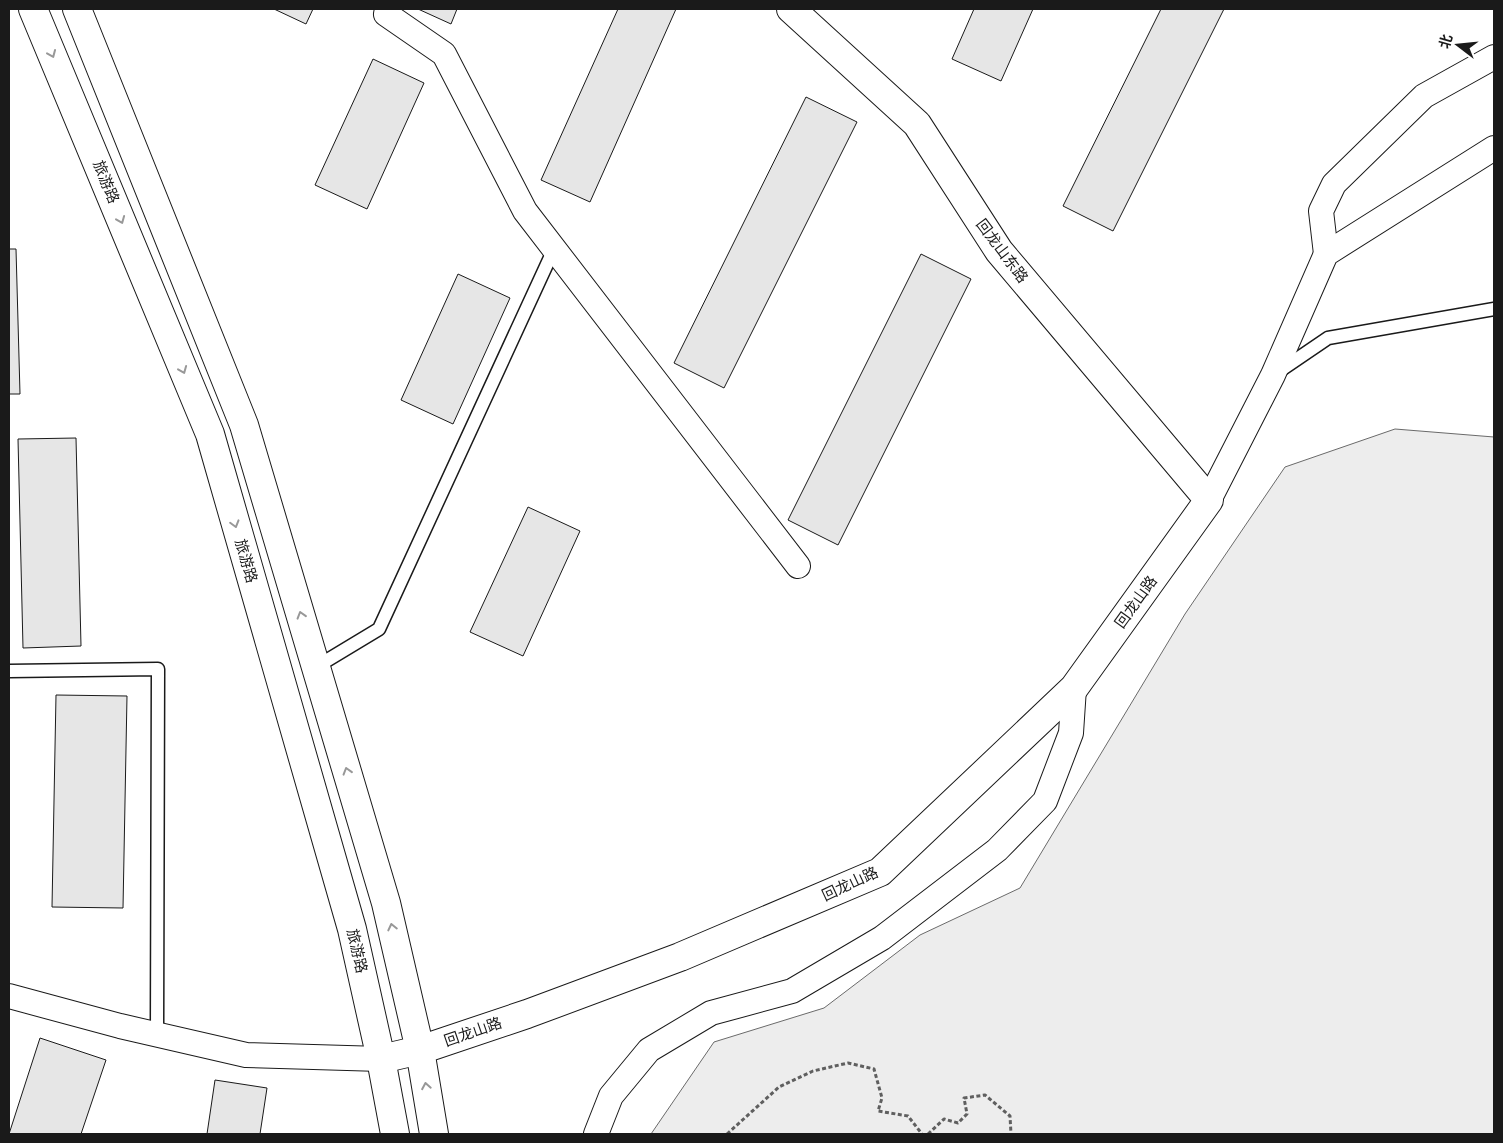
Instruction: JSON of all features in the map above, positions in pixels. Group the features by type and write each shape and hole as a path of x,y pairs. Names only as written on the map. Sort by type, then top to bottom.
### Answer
{"main road":[{"name":"旅游路","path":"33,9 210,434 352,929 382,1059 395,1134"},
{"path":"77,9 244,425 386,903 420,1050 434,1134"},
{"name":"回龙山东路","path":"791,9 918,124 999,251 1209,500"},
{"name":"回龙山路","path":"382,1059 420,1050 526,1014 680,957 880,872 1074,688 1209,500"}],"street":[{"path":"387,9 386,14 444,54 525,211 798,566"},
{"path":"1209,500 1273,375 1326,254 1321,211 1334,184 1424,96 1494,57"},
{"path":"1326,254 1494,148"},
{"path":"596,1134 611,1096 649,1050 711,1013 792,991 882,938 997,850 1045,801 1071,733 1074,688"},
{"path":"9,996 246,1055 382,1059"}],"lane":[{"path":"316,668 379,629 554,249"},
{"path":"1273,375 1328,338 1494,309"},
{"path":"9,671 158,669 157,1034"}],"path":[{"path":"727,1134 779,1087 813,1071 848,1064 874,1069 882,1098 878,1111 908,1116 922,1134"},
{"path":"928,1134 944,1119 958,1122 968,1114 964,1098 986,1095 1010,1116 1011,1134"}],"shaded area":[{"path":"1395,429 1494,437 1494,1134 651,1134 714,1042 824,1008 920,935 1020,888 1185,614 1285,467"}],"building":[{"path":"274,9 313,9 306,24"},
{"path":"418,9 457,9 451,24"},
{"path":"618,9 676,9 590,202 541,180"},
{"path":"974,9 1033,9 1001,81 952,59"},
{"path":"1161,9 1224,9 1113,231 1063,206"},
{"path":"373,59 424,83 367,209 315,185"},
{"path":"806,97 857,122 724,388 674,363"},
{"path":"9,249 16,249 20,394 9,394"},
{"path":"921,254 971,279 838,545 788,520"},
{"path":"458,274 510,298 453,424 401,400"},
{"path":"76,438 81,646 23,648 18,439"},
{"path":"528,507 580,531 523,656 470,632"},
{"path":"56,695 127,696 123,908 52,907"},
{"path":"40,1038 106,1060 81,1134 9,1134"},
{"path":"215,1080 267,1088 260,1134 207,1134"}]}
